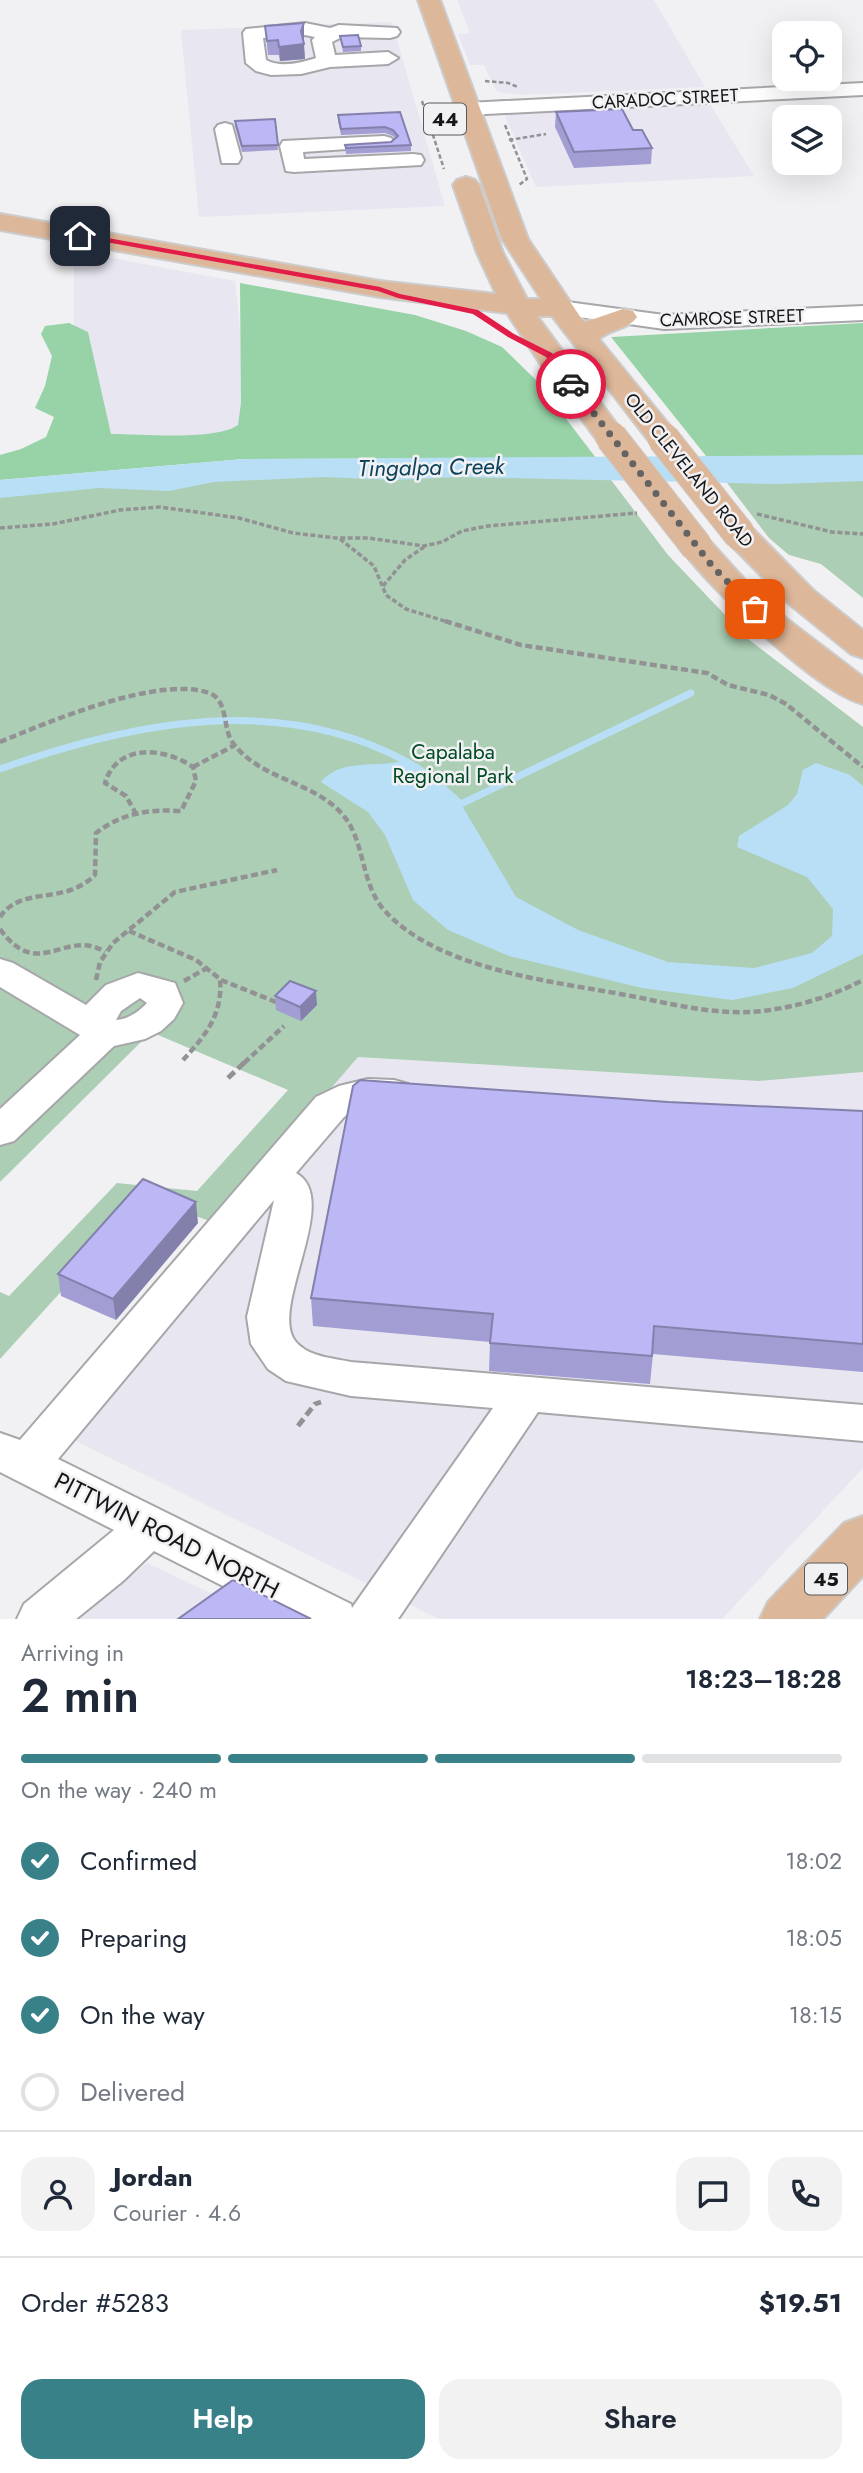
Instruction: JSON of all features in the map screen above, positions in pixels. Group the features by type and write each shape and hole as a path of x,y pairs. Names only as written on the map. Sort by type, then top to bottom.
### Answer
{"main road":[{"path":"406,0 427,62"},
{"name":"OLD CLEVELAND ROAD","path":"429,0 514,239 560,308 663,438 747,524 800,597 863,647"},
{"name":"OLD CLEVELAND ROAD","path":"452,165 501,276 518,307 549,355 611,437 728,583 775,627 863,693"},
{"path":"0,222 380,289 518,307 560,308"},
{"path":"425,294 470,293 486,288 501,276"},
{"path":"380,289 398,296 475,312 518,307"},
{"path":"475,312 549,355"},
{"path":"582,338 601,324 623,317"},
{"name":"45","path":"788,1619 863,1539"}],"street":[{"path":"329,34 305,29 253,33 257,63 265,68 303,68 327,61 388,58"},
{"path":"327,61 322,40 329,34 338,31 390,32"},
{"name":"CARADOC STREET","path":"467,109 863,89"},
{"path":"225,129 230,158"},
{"path":"384,142 291,146 294,166 412,160"},
{"name":"CAMROSE STREET","path":"560,308 623,317 695,322 863,313"},
{"path":"0,971 109,1015 0,1131"},
{"path":"14,1457 271,1177 330,1107 350,1094 368,1091 435,1096"},
{"path":"271,1177 289,1187 294,1200 268,1317 272,1344 283,1357 301,1369 351,1379 863,1423"},
{"path":"371,1619 527,1394"},
{"name":"PITTWIN ROAD NORTH","path":"14,1457 334,1619"},
{"path":"41,1619 106,1567 150,1525"}],"path":[{"path":"485,81 508,83 518,87"},
{"path":"422,101 452,165"},
{"path":"478,141 546,134"},
{"path":"0,528 53,524 120,510 160,507 200,510 293,533 336,538 368,538 424,546 442,542 462,531 488,526 648,513"},
{"path":"747,524 863,534"},
{"path":"336,538 349,542 361,553 374,566 386,595 407,609 521,645 707,673 728,684 755,691 786,704 863,767"},
{"path":"383,586 405,560 424,546"},
{"path":"0,742 64,716 153,693 182,690 209,693 220,703 234,745 245,756 275,776 321,799 344,816 375,901 417,937 444,951 483,964 588,988 704,1010 736,1013 811,1002 863,980"},
{"path":"193,767 234,745"},
{"path":"0,918 10,905 23,899 62,895 88,883 95,875 96,833 108,822 148,809 181,811 196,781 193,767 175,756 143,752 115,763 106,773 105,783 125,796 135,812"},
{"path":"109,1015 96,982 96,971 105,952 162,900 175,892 277,870"},
{"path":"0,929 6,940 25,953 40,955 90,945 105,952"},
{"path":"129,931 183,954 208,968 220,979 282,1004"},
{"path":"183,1060 208,1034 218,1017 223,995 220,979"},
{"path":"228,1078 284,1026"}],"shaded area":[{"path":"457,0 654,0 705,87 520,95 497,92 484,65 470,65 458,34 470,33"},
{"path":"392,22 445,206 199,217 181,30"},
{"path":"710,104 754,176 536,187 504,114"},
{"path":"74,251 235,281 251,438 74,445"},
{"path":"358,1057 758,1081 863,1072 863,1468 722,1619 439,1619 41,1424"},
{"path":"147,1563 265,1619 78,1619"}],"green space":[{"path":"240,283 415,315 466,331 502,347 538,382 596,458 244,459 0,480 0,455 46,437 54,417 35,408 45,386 52,356 41,334 45,326 69,323 88,332 111,434 196,435 227,430 238,425 241,403"},
{"path":"863,323 863,468 718,471 611,337"},
{"name":"Capalaba Regional Park","path":"602,468 668,555 748,639 863,727 863,1072 758,1081 358,1057 215,1223 146,1198 0,1359 0,1292 9,1296 117,1183 197,1191 288,1090 151,1032 0,1182 0,492 150,474"},
{"path":"863,468 863,598 821,564 789,555 769,538 718,471"}],"water":[{"name":"Tingalpa Creek","path":"863,455 863,481 778,484 324,477 214,482 169,491 99,488 0,498 0,480 244,459"},
{"path":"406,760 444,787 461,804 516,897 578,930 668,962 754,968 812,953 832,936 833,909 807,877 737,847 739,836 788,805 797,794 803,770 816,763 850,775 863,786 863,954 793,988 732,1000 642,988 509,956 448,930 413,900 385,835 368,812 321,782 329,774 349,766"}],"building":[{"path":"304,23 301,31 304,44 279,47 278,40 267,41 265,26"},
{"path":"358,35 361,46 343,47 340,36"},
{"path":"622,109 633,130 642,130 652,148 574,152 556,112"},
{"path":"400,112 411,145 346,148 345,145 391,142 398,136 385,127 341,129 338,115"},
{"path":"275,119 278,145 242,146 235,121"},
{"path":"290,981 316,991 300,1007 275,996"},
{"path":"360,1080 668,1102 863,1111 863,1344 654,1326 652,1356 490,1343 493,1314 311,1298 353,1086"},
{"path":"143,1179 196,1202 113,1299 58,1274"},
{"path":"233,1580 311,1619 178,1619"}],"waterway":[{"path":"0,769 102,738 154,728 207,722 259,721 311,727 362,741 418,768 461,804 691,693"}],"way so far":[{"path":"571,384 713,567 755,609"}],"route":[{"path":"80,236 380,289 398,296 475,312 549,355 571,384"}]}
